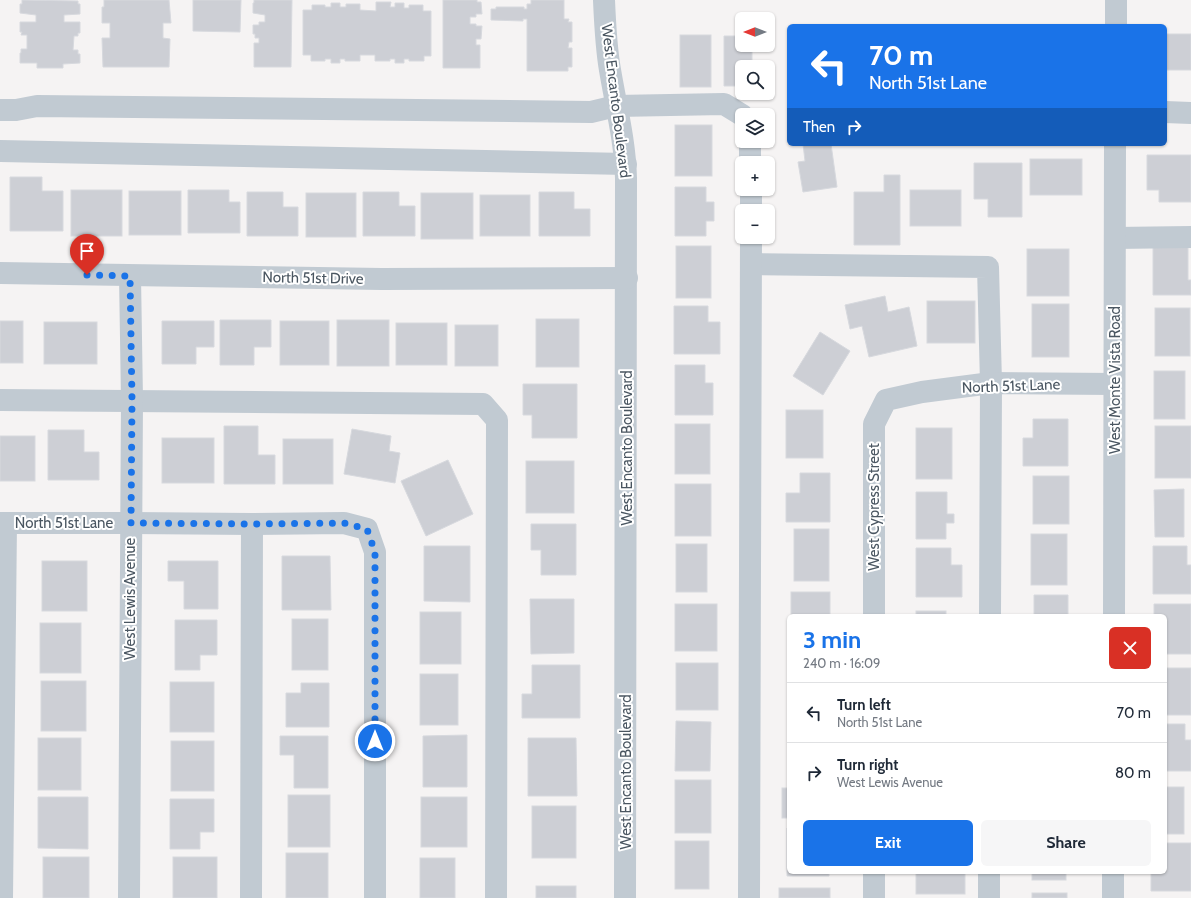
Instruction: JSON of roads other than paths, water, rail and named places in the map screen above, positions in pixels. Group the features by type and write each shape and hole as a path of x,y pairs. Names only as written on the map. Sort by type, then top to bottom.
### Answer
{"street":[{"name":"West Encanto Boulevard","path":"604,0 610,68 623,138 626,164 625,898"},
{"path":"1116,0 1116,24"},
{"path":"0,110 16,110 38,106 591,112 616,106 724,104 735,111"},
{"path":"1167,112 1191,113"},
{"name":"West Monte Vista Road","path":"1114,614 1115,146"},
{"path":"0,151 626,164"},
{"path":"1115,238 1191,236"},
{"path":"749,898 752,244"},
{"path":"752,264 988,268 991,383 990,614"},
{"name":"North 51st Drive","path":"0,273 382,279 627,278"},
{"name":"West Lewis Avenue","path":"129,898 132,400 130,276"},
{"name":"North 51st Lane","path":"886,400 922,392 991,383 1114,384"},
{"path":"0,400 483,404 497,420 496,898"},
{"name":"West Cypress Street","path":"874,614 874,424 886,400"},
{"path":"2,898 3,523"},
{"name":"North 51st Lane","path":"3,523 344,523 367,529 375,552 375,898"},
{"path":"250,898 252,524"},
{"path":"874,874 874,898"},
{"path":"989,874 989,898"},
{"path":"1113,874 1113,898"}]}
